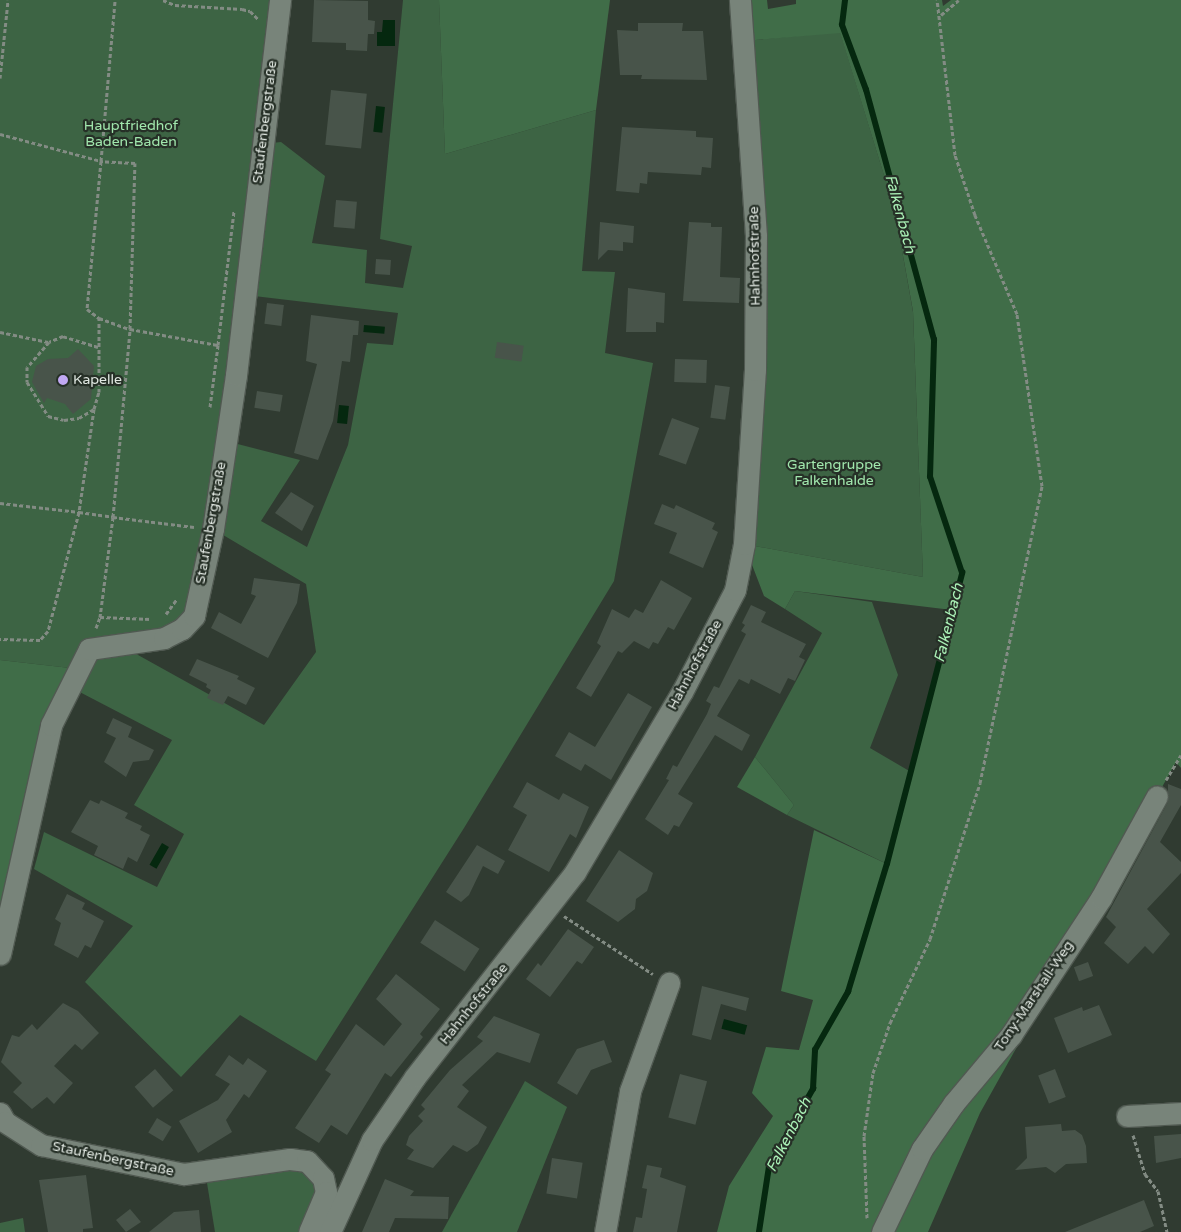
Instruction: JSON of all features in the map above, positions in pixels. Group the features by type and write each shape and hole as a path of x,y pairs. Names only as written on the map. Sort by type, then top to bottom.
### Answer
{"street":[{"name":"Staufenbergstraße","path":"0,954 51,725 89,649 164,638 182,629 194,616 212,529 236,374 280,0"},
{"name":"Hahnhofstraße","path":"330,1232 372,1140 415,1078 550,906 615,807 682,692 735,590 744,544 755,370 756,236 740,0"},
{"name":"Tony-Marshall-Weg","path":"874,1229 922,1149 954,1102 1011,1035 1101,898 1157,796"},
{"path":"604,1232 630,1091 669,983"},
{"name":"Staufenbergstraße","path":"0,1113 4,1122 41,1144 184,1174 290,1159 307,1161 323,1178 326,1192 309,1232"},
{"path":"1127,1116 1181,1113"}],"path":[{"path":"0,78 8,0"},
{"path":"115,0 87,309 99,318 130,329 218,345 234,206"},
{"path":"162,0 175,5 250,11 258,18 257,28"},
{"path":"874,1229 868,1189 864,1136 873,1073 890,1023 930,939 980,783 1042,486 1017,314 975,216 955,155 937,0"},
{"path":"940,16 959,0"},
{"path":"0,134 101,161 134,163 130,329 114,517 100,617 156,619"},
{"path":"0,639 40,640 48,631 79,512 94,409 99,392 99,318"},
{"path":"0,332 49,342"},
{"path":"94,409 79,418 64,420 48,416 36,401 27,382 27,367 49,342 63,336 98,347"},
{"path":"0,503 194,527 193,537"},
{"path":"162,616 168,612 179,592"},
{"path":"1157,796 1181,755"},
{"path":"550,906 650,972"},
{"path":"1127,1116 1145,1174 1158,1190 1167,1232"}],"green space":[{"name":"Hauptfriedhof Baden-Baden","path":"0,0 280,0 226,441 300,460 261,521 307,547 348,445 367,343 393,345 398,313 253,296 272,143 281,142 325,176 312,243 367,250 365,283 403,288 412,246 380,239 403,0 439,0 445,154 596,110 582,271 615,272 605,353 653,363 614,581 464,828 316,1061 240,1015 181,1077 85,982 133,926 34,869 44,832 157,887 184,834 134,805 172,740 70,687 79,669 0,660","holes":["213,529 306,584 316,652 264,725 120,645 194,616"]},
{"name":"Gartengruppe Falkenhalde","path":"840,32 895,211 913,312 923,577 744,544 755,370 744,41"},
{"path":"795,591 872,602 898,675 870,748 911,772 887,864 787,815 794,805 755,757 822,633 785,609"},
{"path":"525,1081 567,1107 517,1232 442,1232"},
{"path":"290,1159 323,1178 309,1232 215,1232 206,1177"},
{"path":"23,1218 25,1232 0,1232 0,1223"}],"shaded area":[{"path":"439,0 610,0 596,110 445,154"},
{"path":"740,0 767,0 768,9 796,4 796,0 942,0 943,6 951,0 1181,0 1181,768 1176,762 980,1113 928,1232 717,1232 729,1186 773,1116 752,1093 766,1047 799,1050 813,1000 781,991 814,830 887,864 952,610 795,591 785,609 764,596 744,544 923,577 913,311 895,211 840,33 744,41"},
{"path":"383,20 395,20 395,46 377,46 377,32 382,32"},
{"path":"376,106 385,107 382,133 373,132"},
{"path":"364,325 385,327 384,334 363,332"},
{"path":"339,405 349,406 347,424 337,423"},
{"path":"0,660 79,669 51,725 0,964"},
{"path":"755,757 794,805 787,815 737,787"},
{"path":"162,843 169,847 156,869 150,865"},
{"path":"724,1019 747,1025 745,1035 721,1029"}],"building":[{"path":"314,0 368,1 368,20 375,21 374,34 368,34 367,51 346,50 346,43 312,42"},
{"path":"638,23 683,23 682,31 703,31 707,80 641,79 642,75 620,75 617,30 638,31"},
{"path":"331,90 367,94 361,148 325,145"},
{"path":"622,127 696,131 696,137 713,138 711,168 702,167 701,175 648,172 647,184 640,183 639,193 616,191"},
{"path":"336,200 357,202 355,229 334,227"},
{"path":"600,222 634,226 633,243 623,242 623,251 608,250 598,260"},
{"path":"689,222 711,223 711,227 722,227 720,277 740,278 739,303 683,301"},
{"path":"376,259 391,260 390,275 375,274"},
{"path":"628,288 665,293 664,323 656,322 656,332 626,332"},
{"path":"267,303 284,305 281,326 264,324"},
{"path":"311,315 359,321 358,335 353,335 350,362 342,361 333,421 318,460 294,453 317,364 306,361"},
{"path":"497,342 524,346 522,362 495,358"},
{"name":"Kapelle","path":"78,349 94,366 91,399 73,414 65,404 47,398 44,403 32,382 36,366 48,359 68,358"},
{"path":"675,359 707,360 706,383 674,382"},
{"path":"715,385 730,387 725,420 710,418"},
{"path":"257,391 283,395 280,412 254,408"},
{"path":"672,418 699,428 686,465 659,455"},
{"path":"291,492 314,506 302,531 275,513"},
{"path":"662,504 674,509 676,505 715,523 712,529 718,532 703,568 669,553 677,533 654,524"},
{"path":"254,578 300,584 297,603 268,658 211,628 219,612 241,624 256,596 251,594"},
{"path":"661,580 692,598 674,630 668,627 658,644 653,642 649,649 634,641 622,653 618,651 591,697 576,688 601,646 597,643 612,609 629,618 635,609 643,613"},
{"path":"751,605 766,612 761,622 806,644 799,657 805,660 795,681 788,678 780,694 751,679 749,684 739,679 717,716 750,735 742,751 715,735 678,794 693,803 679,827 674,825 668,835 645,819 669,780 666,779 673,765 677,767 707,714 711,704 706,701 714,686 719,688 746,634 741,631 745,625 742,623"},
{"path":"197,659 239,676 237,679 255,688 246,705 228,696 223,705 207,698 211,690 206,687 207,684 189,675"},
{"path":"628,693 652,707 611,780 585,764 581,771 555,756 569,732 595,747"},
{"path":"113,718 132,727 128,737 154,750 149,760 133,762 126,777 104,762 116,738 106,733"},
{"path":"527,782 559,800 563,793 589,807 576,838 570,834 549,872 508,850 527,815 513,807"},
{"path":"1168,784 1181,789 1181,805 1160,842 1181,862 1181,873 1147,909 1170,934 1153,954 1145,946 1128,964 1104,943 1116,927 1106,917 1168,802"},
{"path":"90,800 99,804 101,800 128,813 125,818 142,826 140,830 150,835 137,862 128,857 123,869 94,855 98,846 71,832"},
{"path":"477,845 505,861 498,874 483,866 469,895 461,902 446,892"},
{"path":"619,850 653,873 647,891 636,899 635,909 618,922 586,901"},
{"path":"67,894 85,903 82,909 104,921 91,948 85,945 78,958 54,945 61,923 55,919"},
{"path":"435,920 479,949 465,972 420,943"},
{"path":"568,929 594,947 582,964 577,961 550,997 526,979 538,963 541,966"},
{"path":"1088,962 1093,976 1079,981 1074,967"},
{"path":"396,974 440,1009 420,1034 423,1037 391,1077 385,1073 347,1135 331,1125 319,1143 295,1128 331,1074 325,1070 356,1024 384,1046 402,1024 376,999"},
{"path":"702,986 749,998 746,1011 721,1004 711,1040 692,1035"},
{"path":"63,1003 78,1011 99,1033 82,1050 75,1044 54,1066 73,1083 54,1104 47,1097 32,1109 13,1092 22,1083 1,1062 12,1035 19,1037 32,1024 37,1030"},
{"path":"1099,1005 1112,1035 1068,1053 1054,1018 1082,1007 1083,1011"},
{"path":"494,1016 540,1034 530,1063 497,1052 462,1085 469,1091 457,1107 487,1127 478,1144 467,1152 453,1145 433,1168 407,1159 414,1150 406,1145 409,1136 423,1121 418,1116 425,1109 421,1105 450,1070 483,1041 477,1037"},
{"path":"604,1040 612,1062 591,1070 577,1095 557,1083 577,1049"},
{"path":"229,1055 243,1065 248,1058 267,1071 249,1098 244,1094 226,1120 232,1132 198,1153 179,1121 218,1100 230,1084 215,1075"},
{"path":"155,1069 173,1090 153,1108 135,1087"},
{"path":"1055,1069 1066,1097 1049,1103 1038,1075"},
{"path":"680,1074 707,1081 695,1125 668,1117"},
{"path":"157,1118 172,1127 163,1141 148,1133"},
{"path":"1061,1124 1062,1131 1075,1130 1082,1135 1086,1146 1087,1163 1066,1164 1055,1173 1046,1167 1015,1170 1027,1158 1025,1127"},
{"path":"1181,1134 1181,1158 1156,1163 1154,1136"},
{"path":"552,1158 583,1163 577,1198 546,1194"},
{"path":"647,1165 662,1168 660,1177 686,1186 677,1232 633,1232 636,1217 642,1218 647,1189 642,1188"},
{"path":"86,1175 93,1228 83,1229 83,1232 48,1232 39,1180"},
{"path":"385,1179 414,1191 410,1196 449,1197 448,1219 395,1218 389,1232 362,1232"},
{"path":"1144,1200 1154,1226 1140,1232 1065,1232"},
{"path":"130,1209 141,1222 126,1232 116,1220"},
{"path":"199,1210 201,1232 149,1232 174,1212"}],"waterway":[{"name":"Falkenbach","path":"759,1232 769,1167 813,1089 815,1050 848,992 887,864 962,573 930,477 934,340 866,90 842,25 845,0"}],"place":[{"name":"Kapelle","path":"63,380"}]}
